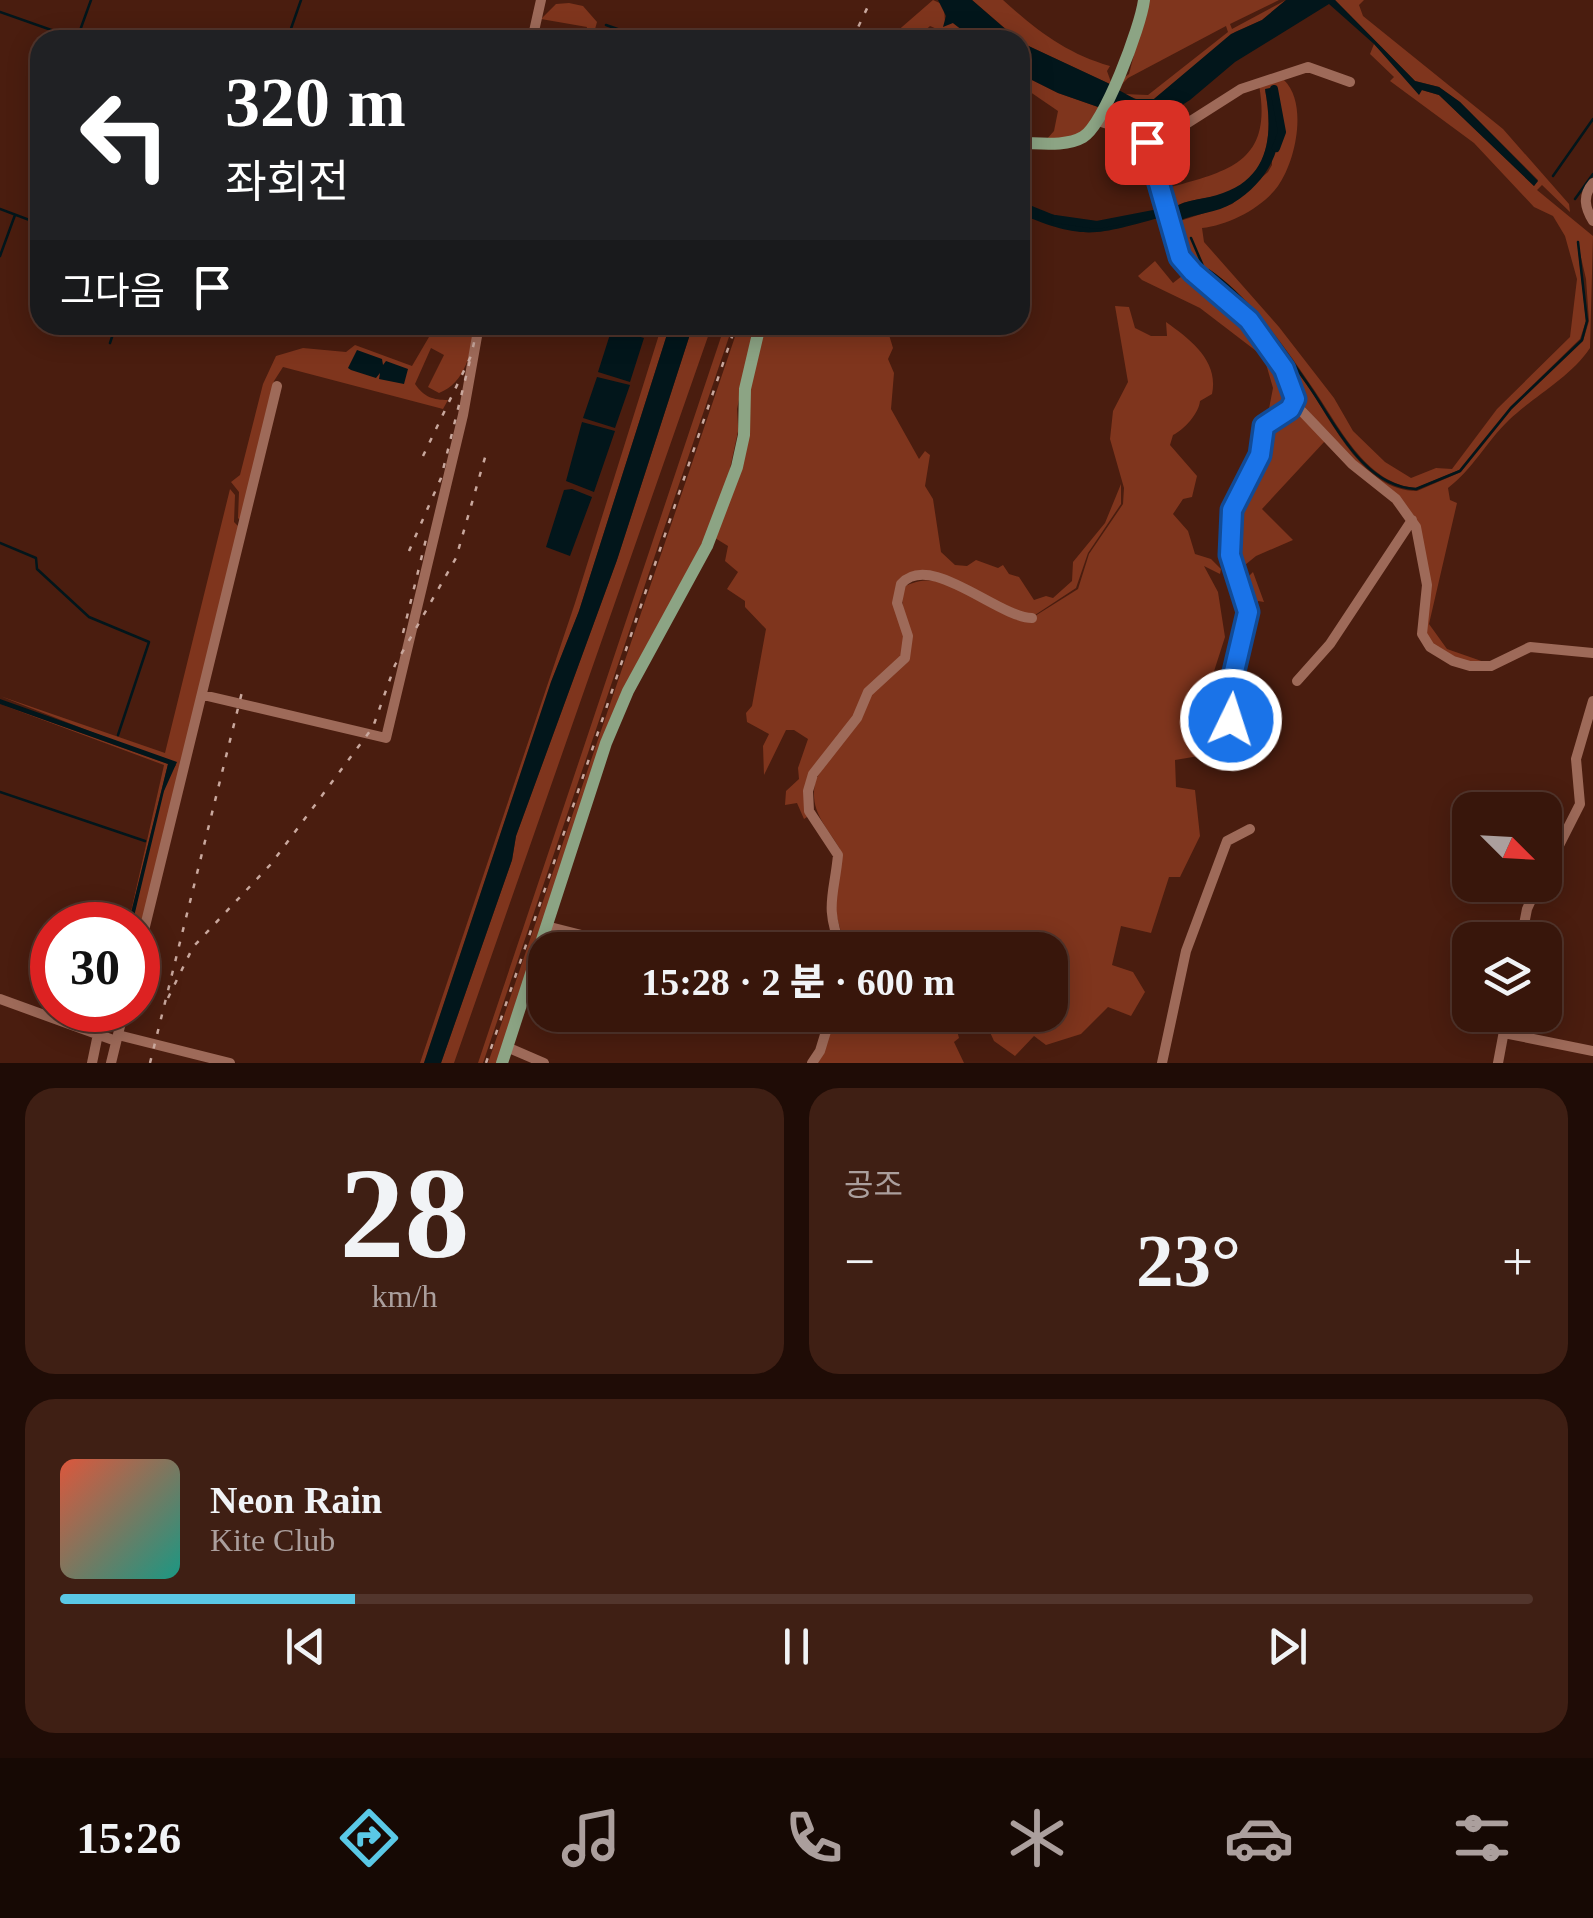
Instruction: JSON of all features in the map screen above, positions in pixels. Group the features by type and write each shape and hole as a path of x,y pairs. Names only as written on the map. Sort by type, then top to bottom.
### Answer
{"main road":[{"path":"1030,142 1077,140 1100,115 1135,40 1144,0"},
{"path":"502,1063 616,716 708,546 737,467 744,435 745,389 758,335"}],"street":[{"path":"534,30 539,1"},
{"path":"1147,142 1186,124 1240,89 1308,67 1350,82"},
{"path":"1100,115 1147,142 1184,262 1249,320 1284,369 1295,404 1352,464 1396,499 1412,520 1418,531 1427,585 1422,634 1437,652 1461,664 1481,666 1498,664 1530,648 1593,653"},
{"path":"1593,183 1585,204 1593,222"},
{"path":"203,695 386,738 463,415 478,335"},
{"path":"151,902 277,386"},
{"path":"1236,731 1231,720 1231,693 1248,612 1230,555 1232,510 1260,455 1264,426 1295,404"},
{"path":"1297,681 1330,644 1412,520"},
{"path":"837,932 831,909 831,884 838,855 809,811 808,791 813,774 860,712 868,692 905,658 908,636 897,603 902,584 914,576 949,580 994,606 1032,618"},
{"path":"1562,840 1580,804 1576,759 1593,701"},
{"path":"1162,1063 1196,921 1227,840 1250,829"},
{"path":"546,926 570,932"},
{"path":"0,1000 98,1034 230,1063"},
{"path":"111,1063 118,1032"},
{"path":"812,1063 826,1032"},
{"path":"1498,1063 1504,1033 1593,1051"},
{"path":"92,1063 98,1034"},
{"path":"507,1047 544,1063"}],"shaded area":[{"path":"933,0 944,5 945,23 953,23 962,30 930,26 926,30 898,30"},
{"path":"938,0 972,0 1006,30 962,30 953,23 943,27 946,16"},
{"path":"972,0 1003,0 1053,40 1110,66 1107,71 1112,85 1030,47 1030,30 1007,30"},
{"path":"1148,0 1279,0 1230,24 1232,29 1286,0 1262,20 1235,32 1154,99 1142,101 1123,94 1148,95 1228,32 1226,26 1128,78 1116,90 1118,82 1129,74"},
{"path":"1286,0 1335,0 1415,81 1439,87 1460,102 1538,181 1534,186 1439,95 1422,90 1419,95 1374,44 1329,4 1235,62 1190,100 1154,123 1107,107 1115,88 1135,99 1154,99 1231,34 1262,20"},
{"path":"1335,0 1364,0 1359,5 1363,16 1503,129 1569,204 1570,212 1542,185 1537,190 1593,236 1590,348 1572,369 1509,420 1448,488 1450,500 1457,503 1429,624 1447,649 1490,664 1461,662 1426,640 1420,530 1299,400 1280,359 1179,250 1174,216 1180,221 1232,204 1268,172 1272,165 1272,95 1265,90 1268,137 1251,177 1223,194 1171,209 1168,188 1210,176 1241,159 1259,132 1259,85 1284,80 1296,103 1297,132 1284,175 1271,194 1254,208 1202,228 1204,242 1279,327 1334,398 1353,431 1385,462 1411,478 1436,468 1452,469 1497,409 1570,337 1577,279 1565,236 1553,216 1534,207 1474,143 1390,81 1394,77 1370,54 1374,44 1418,89 1439,95 1534,186 1538,180 1460,102 1439,87 1415,81","holes":["1577,240 1586,279 1589,321 1583,341 1512,409 1461,472 1417,491 1398,488 1366,468 1263,326 1237,296 1208,272 1209,269 1224,280 1266,324 1368,464 1382,476 1416,488 1459,470 1510,407 1580,339 1586,321"]},
{"path":"556,4 583,6 597,22 595,30 541,19"},
{"path":"1030,47 1112,85 1101,108 1030,79"},
{"path":"1030,79 1101,108 1082,135 1046,140 1054,131 1058,111 1030,92"},
{"path":"1270,88 1277,104 1280,136 1269,167 1233,203 1179,221 1171,209 1223,193 1251,176 1265,151 1269,121 1265,89"},
{"path":"1030,205 1092,224 1123,222 1166,210 1167,216 1094,232 1030,218"},
{"path":"1155,261 1173,283 1187,272 1226,300 1279,364 1291,405 1267,419 1273,388 1264,357 1200,308 1142,280 1138,276"},
{"path":"1115,306 1129,307 1135,328 1151,336 1167,336 1166,322 1201,352 1213,382 1212,394 1200,401 1194,416 1173,435 1170,445 1197,476 1192,497 1183,499 1173,514 1188,531 1195,554 1211,559 1221,569 1220,574 1204,566 1218,592 1225,637 1209,687 1205,755 1175,760 1176,787 1195,790 1200,836 1180,877 1169,877 1151,933 1121,926 1112,965 1133,972 1145,992 1131,1016 1108,1007 1081,1034 1046,1045 1034,1036 1015,1056 994,1041 990,1032 1068,1032 1068,932 841,932 833,903 840,849 819,816 814,790 816,779 869,694 906,660 900,604 904,587 919,581 951,584 1027,621 1078,589 1089,554 1123,504 1124,488 1110,439 1113,411 1128,382"},
{"path":"430,335 474,335 466,365 448,388 439,393 428,387 444,355 431,348 415,384 429,397 448,400 443,409 283,367 274,381 241,521 238,518 239,492 231,482 240,475 263,384 276,356 303,348 346,352 355,345 412,366"},
{"path":"610,335 644,338 630,382 598,372"},
{"path":"659,335 667,335 579,611 551,682 424,1063 420,1063 575,603"},
{"path":"667,335 690,335 617,560 516,836 512,860 441,1063 424,1063 551,682 579,611"},
{"path":"690,335 709,335 454,1063 441,1063 512,860 516,836 617,560"},
{"path":"722,335 730,335 483,1063 478,1063"},
{"path":"736,335 753,335 737,409 739,441 714,523 641,660 544,932 533,932"},
{"path":"759,335 889,335 893,348 888,359 894,373 891,409 919,459 925,451 930,455 925,486 933,499 941,552 955,565 967,566 976,560 998,568 1003,565 1009,574 1019,577 1034,600 1053,598 1072,581 1073,562 1105,523 1121,484 1121,504 1088,553 1076,588 1032,617 923,575 901,584 906,652 879,680 812,774 810,815 804,819 797,803 785,805 786,791 799,779 798,768 808,739 794,730 786,730 764,775 763,746 769,734 747,722 746,713 752,706 766,629 745,607 745,601 727,589 738,572 725,561 728,546 715,538"},
{"path":"357,350 382,359 383,365 386,361 408,369 404,384 379,379 380,373 376,378 348,368"},
{"path":"597,377 630,385 615,428 583,418"},
{"path":"1302,411 1325,441 1262,509 1293,540 1245,565 1249,576 1253,572 1264,602 1258,601 1257,626 1251,632 1251,599 1234,559 1236,506 1265,457 1269,429 1280,419"},
{"path":"582,422 615,431 594,492 566,481"},
{"path":"230,489 235,495 234,522 239,527 148,902 137,902 163,793 176,765 0,696 165,753"},
{"path":"564,490 592,497 570,556 546,547"},
{"path":"0,699 177,762 164,791 137,902 134,902 168,764 0,704"},
{"path":"0,704 168,764 133,902 164,765"},
{"path":"528,945 528,978 498,1063 488,1063"},
{"path":"828,1032 957,1032 959,1038 954,1042 964,1063 816,1063"}],"waterway":[{"path":"80,30 91,0"},
{"path":"290,30 301,0"},
{"path":"0,12 51,30"},
{"path":"606,25 620,30"},
{"path":"1274,89 1282,132 1276,148"},
{"path":"1553,176 1593,119"},
{"path":"1575,199 1593,174"},
{"path":"0,209 30,220"},
{"path":"1055,219 1097,225 1159,213"},
{"path":"0,256 15,215"},
{"path":"1191,238 1203,266"},
{"path":"1208,270 1237,294 1263,324 1352,451 1381,477 1397,486 1416,489 1460,471 1511,408 1582,340 1587,321 1578,242"},
{"path":"110,343 113,335"},
{"path":"0,543 36,558 37,569 89,617 149,642 118,735"},
{"path":"0,792 145,841"}],"railway":[{"path":"857,30 871,0"},
{"path":"423,456 471,356 476,335"},
{"path":"486,1063 733,335"},
{"path":"409,551 441,478 471,356"},
{"path":"168,998 193,947 271,864 373,727 395,665 456,558 486,454"},
{"path":"403,633 428,531"},
{"path":"150,1063 242,692"}],"route":[{"path":"1147,142 1180,257 1249,320 1284,369 1295,399 1290,409 1264,426 1260,455 1232,510 1230,555 1248,612 1232,680 1231,720"}]}
